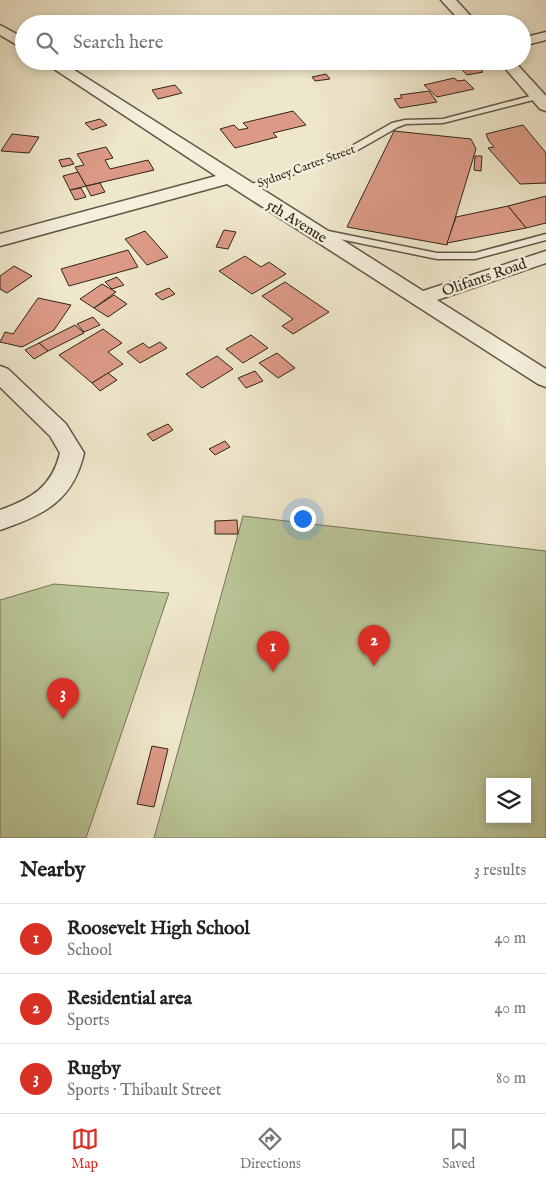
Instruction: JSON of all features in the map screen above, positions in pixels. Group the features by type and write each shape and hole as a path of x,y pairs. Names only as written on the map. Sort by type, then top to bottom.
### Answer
{"street":[{"path":"448,0 462,15"},
{"path":"0,29 15,39"},
{"path":"531,40 546,36"},
{"name":"5th Avenue","path":"63,70 546,379"},
{"path":"514,70 542,101"},
{"path":"0,240 229,178"},
{"name":"Olifants Road","path":"422,298 546,257"},
{"path":"0,374 58,430 72,453 66,477 43,501 0,520"}],"lane":[{"name":"Sydney Carter Street","path":"245,188 346,153 395,125 405,122 443,121 542,101"},
{"path":"315,232 437,256 475,256 546,237"}],"green space":[{"path":"243,516 546,551 546,838 154,838"},
{"path":"54,584 169,593 86,838 0,838 0,600"}],"building":[{"path":"462,70 481,70 483,72 467,75"},
{"path":"326,74 330,79 315,81 312,77"},
{"path":"454,78 458,81 465,80 474,89 437,97 424,85"},
{"path":"175,85 182,93 158,99 152,90"},
{"path":"429,91 437,102 400,108 394,99 402,98 400,95"},
{"path":"293,111 306,125 273,133 277,137 235,148 220,129 234,125 239,130 248,128 243,123"},
{"path":"100,119 107,125 92,130 85,123"},
{"path":"523,125 546,153 546,183 520,184 488,148 494,147 486,134"},
{"path":"394,131 471,139 476,149 447,245 347,227"},
{"path":"12,134 39,137 29,153 1,151"},
{"path":"106,147 113,158 105,160 110,169 148,160 154,170 86,186 75,167 84,165 77,154"},
{"path":"475,156 482,156 481,171 474,170"},
{"path":"70,158 74,164 62,167 59,160"},
{"path":"78,172 86,186 70,190 63,176"},
{"path":"100,183 105,192 91,196 86,186"},
{"path":"81,188 86,197 75,200 70,190"},
{"path":"546,196 546,223 526,228 508,206"},
{"path":"508,206 526,228 447,243 456,217"},
{"path":"224,230 236,232 228,249 216,247"},
{"path":"145,231 168,257 147,265 125,239"},
{"path":"128,250 138,267 69,286 61,269"},
{"path":"245,256 261,267 269,262 286,274 252,294 219,271"},
{"path":"14,266 32,276 7,293 0,289 0,276"},
{"path":"117,277 124,285 112,289 105,282"},
{"path":"285,282 329,312 293,334 282,326 293,319 262,296"},
{"path":"102,284 116,292 94,308 80,299"},
{"path":"169,288 175,294 162,300 155,294"},
{"path":"114,295 127,304 108,317 94,308"},
{"path":"38,298 71,305 54,330 22,347 0,342 5,332 13,334"},
{"path":"93,317 100,325 84,332 77,324"},
{"path":"75,325 84,333 48,351 39,343"},
{"path":"103,329 122,343 108,352 123,364 92,383 59,355"},
{"path":"251,335 268,348 243,363 226,349"},
{"path":"160,342 167,348 140,363 127,352 143,343 149,348"},
{"path":"39,343 48,351 34,359 25,350"},
{"path":"277,353 295,368 278,378 259,363"},
{"path":"217,356 233,369 202,388 186,374"},
{"path":"255,371 263,381 246,388 238,378"},
{"path":"108,373 117,380 100,391 92,383"},
{"path":"168,424 173,430 153,441 147,434"},
{"path":"225,441 230,447 215,455 209,449"},
{"path":"237,520 238,534 215,534 215,521"},
{"path":"152,746 168,749 154,807 137,804"}],"place":[{"name":"Residential area","path":"374,666"},
{"name":"Roosevelt High School","path":"273,672"},
{"name":"Rugby","path":"63,719"}]}
